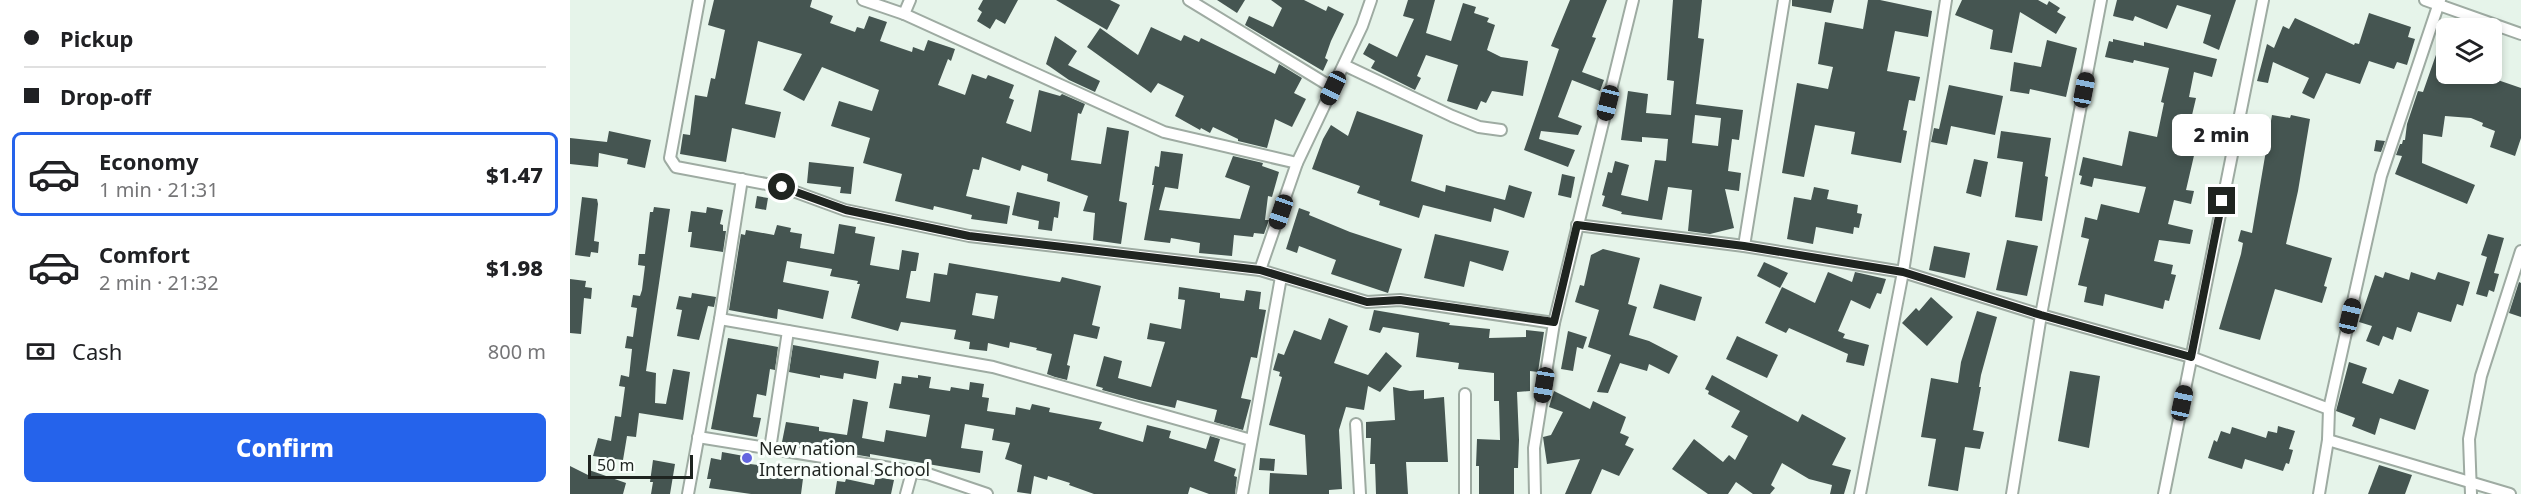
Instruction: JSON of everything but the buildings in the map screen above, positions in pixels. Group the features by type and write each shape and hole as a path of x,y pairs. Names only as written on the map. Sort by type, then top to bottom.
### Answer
{"street":[{"path":"699,0 670,158 676,167 782,187 846,210 969,236 1260,270 1367,302 1400,300 1554,322"},
{"path":"863,0 904,14 1164,132 1297,163"},
{"path":"904,14 910,0"},
{"path":"1189,0 1333,88"},
{"path":"1260,270 1297,163 1362,26 1371,0"},
{"path":"1535,494 1534,448 1554,322 1633,0"},
{"path":"1744,246 1784,0"},
{"path":"1860,494 1903,272 1946,0"},
{"path":"2012,494 2041,315 2101,0"},
{"path":"2164,494 2263,0"},
{"path":"2425,0 2439,2 2521,34"},
{"path":"2319,494 2328,440 2329,410 2381,176 2439,2"},
{"path":"1344,65 1452,116 1479,127 1501,130"},
{"path":"688,494 720,319 742,180"},
{"path":"1577,225 1744,246 1903,272 2041,315 2191,357 2329,410"},
{"path":"2471,494 2469,439 2481,376 2521,251"},
{"path":"1242,494 1281,277"},
{"path":"720,319 993,367 1251,440"},
{"path":"770,448 788,331"},
{"path":"1465,394 1465,494"},
{"path":"1356,424 1360,494"},
{"path":"698,437 928,474 987,494"},
{"path":"2328,440 2510,494"},
{"path":"906,494 912,472"}],"place":[{"name":"New nation International School","path":"747,458"}],"route":[{"path":"782,187 846,210 969,236 1260,270 1367,302 1400,300 1554,322 1577,225 1744,246 1903,272 2041,315 2191,357 2222,201"}]}
